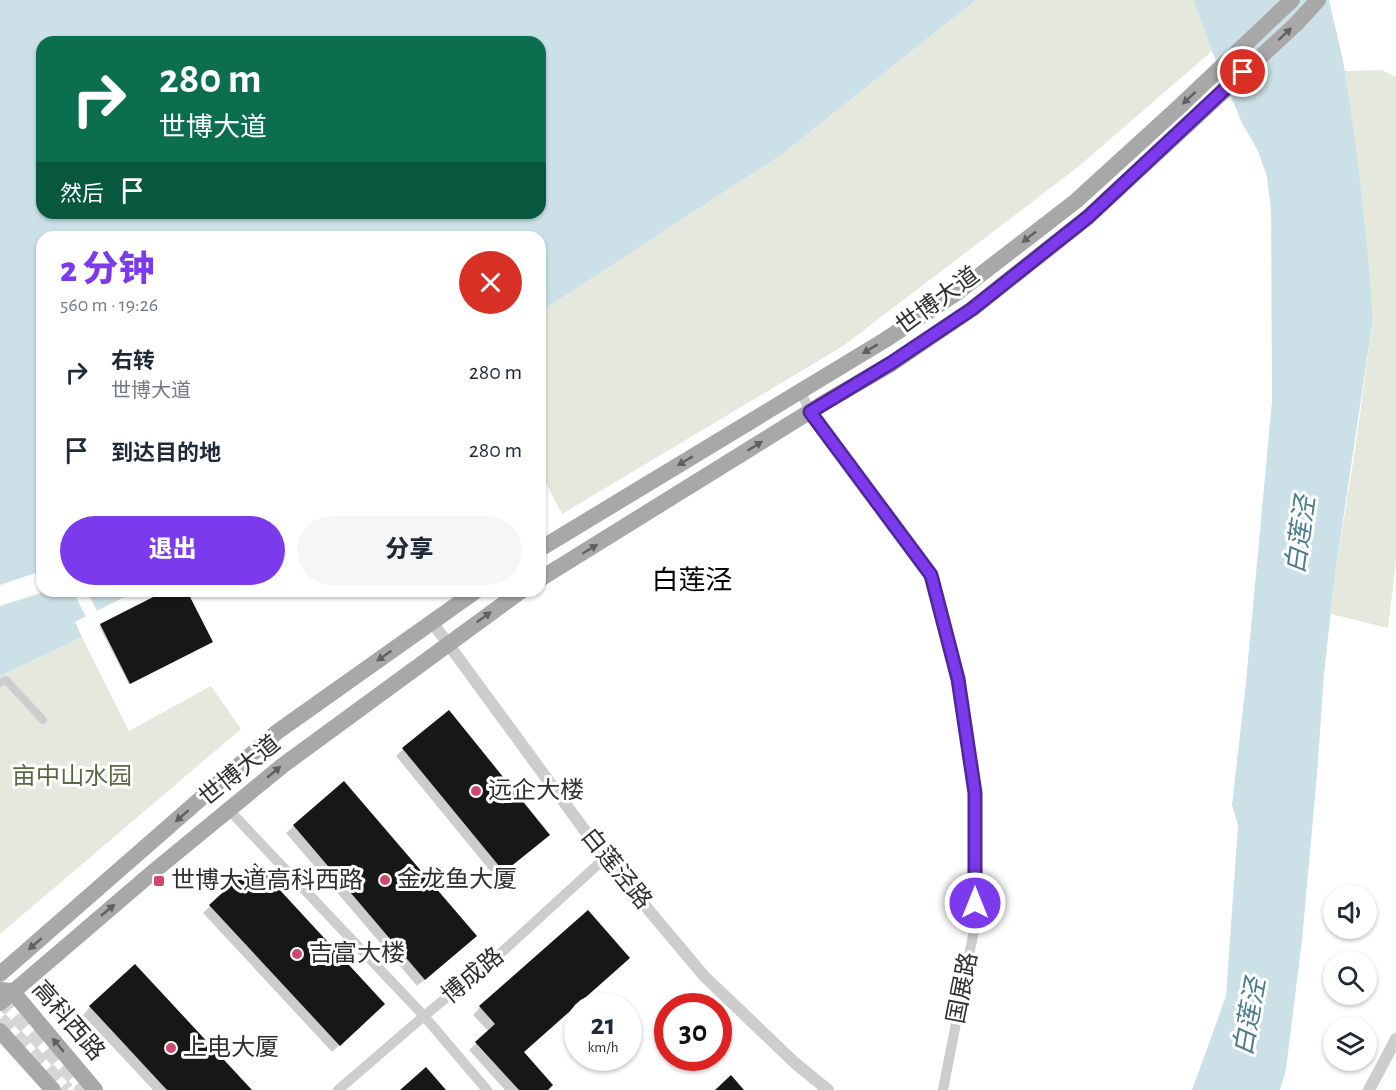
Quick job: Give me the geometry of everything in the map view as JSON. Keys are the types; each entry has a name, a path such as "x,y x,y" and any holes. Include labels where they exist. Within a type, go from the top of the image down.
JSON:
{"main road":[{"name":"世博大道","path":"546,545 801,392 958,292 1076,201 1292,0"},
{"name":"世博大道","path":"546,575 891,363 972,309 1088,217 1296,24 1318,0"},
{"name":"世博大道","path":"0,974 277,732 467,597"},
{"name":"世博大道","path":"4,995 282,766 513,597"},
{"name":"高科西路","path":"4,995 96,1090"},
{"path":"0,1031 53,1090"}],"street":[{"name":"国展路","path":"801,392 810,412 931,575 958,679 975,793 975,925 943,1090"},
{"name":"白莲泾路","path":"432,622 605,858 704,976 795,1063 828,1090"},
{"path":"0,682 6,680 43,720"},
{"path":"229,810 424,1016 487,1090"},
{"name":"博成路","path":"338,1090 503,951 605,858"},
{"path":"1369,1090 1396,1039"}],"green space":[{"path":"976,0 1193,0 1212,51 1078,167 843,346 562,514 546,483 546,308 781,155"},
{"path":"1382,70 1396,77 1396,561 1388,628 1331,614 1373,319 1360,185 1345,71"},
{"name":"亩中山水园","path":"82,637 129,731 211,686 241,729 0,934 0,676"}],"water":[{"path":"0,0 976,0 781,155 546,308 546,231 36,231 36,597 124,597 75,622 82,637 0,676"},
{"path":"1193,0 1329,0 1350,103 1371,288 1373,319 1335,574 1324,674 1302,940 1286,1069 1280,1090 1192,1090 1226,996 1238,825 1232,805 1246,682 1272,401 1271,210 1267,177 1258,151 1242,123"}],"pier":[{"path":"36,573 36,595 0,606 0,585"},
{"path":"76,597 90,597 97,611 86,617"}],"building":[{"path":"153,597 190,597 213,642 130,684 100,624"},
{"name":"远企大楼","path":"449,710 550,835 504,872 402,748"},
{"name":"金龙鱼大厦","path":"344,781 477,936 425,980 293,825"},
{"name":"吉富大楼","path":"255,863 385,1004 340,1046 209,905"},
{"path":"588,910 630,958 591,993 564,993 564,1017 524,1052 553,1085 548,1090 519,1090 475,1042 495,1024 479,1006"},
{"name":"上电大厦","path":"135,964 252,1090 167,1090 89,1006"},
{"path":"426,1067 446,1090 400,1090"},
{"path":"731,1075 744,1090 715,1090"}],"tunnel":[{"path":"0,999 85,1090"},
{"path":"0,1019 67,1090"}],"place":[{"name":"远企大楼","path":"476,791"},
{"name":"金龙鱼大厦","path":"385,880"},
{"name":"世博大道高科西路","path":"159,881"},
{"name":"吉富大楼","path":"297,954"},
{"name":"上电大厦","path":"171,1048"}],"district":[{"name":"白莲泾","path":"692,580"}],"route":[{"path":"975,903 975,793 958,679 931,575 810,412 891,363 972,309 1088,217 1243,72"}]}
